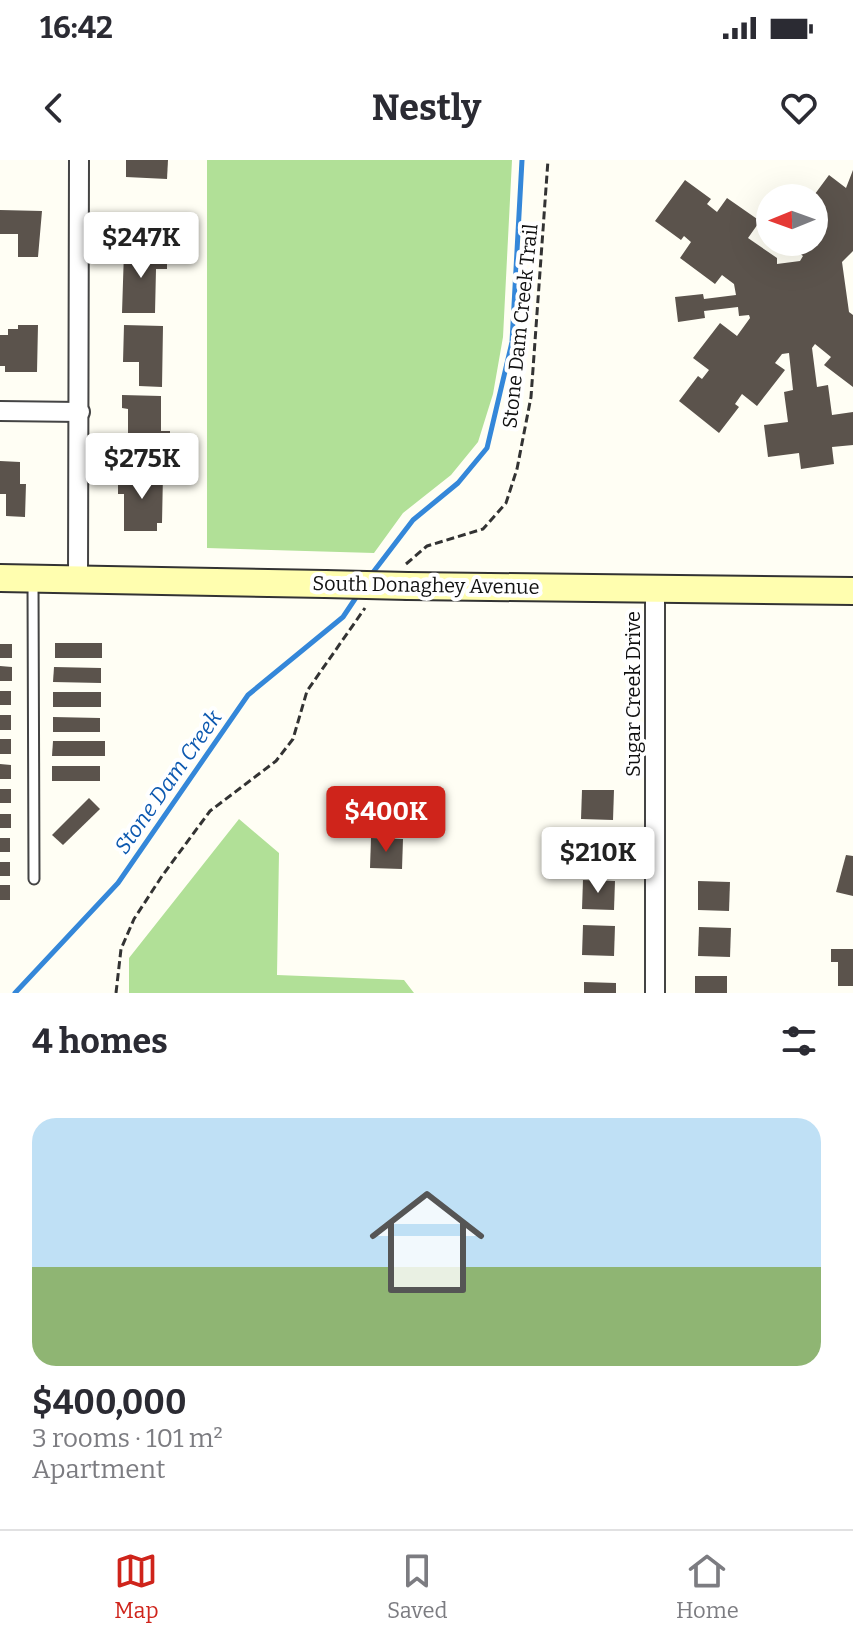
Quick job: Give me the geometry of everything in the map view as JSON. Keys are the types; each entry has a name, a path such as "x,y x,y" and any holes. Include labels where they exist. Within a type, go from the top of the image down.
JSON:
{"street":[{"path":"78,578 79,160"},
{"path":"0,411 80,412"},
{"name":"South Donaghey Avenue","path":"0,578 325,584 402,580 853,591"},
{"name":"Sugar Creek Drive","path":"655,588 655,993"}],"lane":[{"path":"33,578 34,879"}],"path":[{"name":"Stone Dam Creek Trail","path":"402,580 427,546 483,529 506,503 531,397 548,160"},
{"path":"116,993 121,949 155,887 210,811 276,761 293,739 307,691 372,598"}],"green space":[{"path":"207,160 512,160 503,337 493,394 478,442 451,475 403,513 374,553 207,548"},
{"path":"239,819 279,853 277,975 404,980 414,993 129,993 129,958"}],"building":[{"path":"126,160 168,160 167,179 126,177"},
{"path":"853,170 853,251 842,262 849,312 853,315 853,387 824,365 831,357 815,344 812,348 817,387 828,385 832,415 853,412 853,445 832,447 834,464 801,469 799,453 768,457 764,425 788,422 784,392 793,390 789,353 782,354 775,363 785,370 757,406 742,394 735,404 739,407 719,433 679,401 698,376 702,379 709,370 693,358 720,323 737,336 750,318 749,315 739,316 738,307 704,311 705,318 678,322 675,297 703,294 704,299 736,295 734,284 722,275 715,284 680,258 691,242 684,236 681,240 655,221 685,180 711,199 707,204 717,212 727,198 756,218 756,227 748,238 756,244 756,256 774,256 777,264 800,261 803,256 828,256 828,184 822,184 829,175 846,188"},
{"path":"0,210 42,211 38,257 18,257 18,234 0,234"},
{"path":"124,251 167,252 167,269 156,269 155,313 122,313"},
{"path":"18,325 38,325 37,372 5,372 5,366 0,366 0,335 8,335 8,329 18,329"},
{"path":"124,325 163,326 162,387 139,386 139,362 123,362"},
{"path":"122,395 161,396 161,431 170,431 170,454 128,453 128,409 122,408"},
{"path":"0,461 20,462 20,484 26,484 25,517 6,516 6,494 0,494"},
{"path":"118,474 163,474 162,523 157,523 157,531 124,531 124,494 118,494"},
{"path":"55,643 102,643 102,658 55,658"},
{"path":"0,644 12,644 12,658 0,658"},
{"path":"0,666 12,667 12,681 0,681"},
{"path":"54,667 101,668 101,683 53,682"},
{"path":"0,691 11,691 11,705 0,705"},
{"path":"53,692 101,692 101,707 53,707"},
{"path":"0,715 11,715 11,730 0,730"},
{"path":"53,717 100,718 100,732 53,732"},
{"path":"0,739 11,739 11,754 0,754"},
{"path":"53,741 105,741 105,756 52,756"},
{"path":"0,764 11,765 11,779 0,779"},
{"path":"52,766 100,766 100,781 52,781"},
{"path":"0,789 11,789 11,803 0,803"},
{"path":"582,790 614,790 613,820 581,819"},
{"path":"89,798 100,809 63,845 52,835"},
{"path":"0,814 11,814 11,828 0,828"},
{"path":"581,833 613,834 612,863 580,862"},
{"path":"0,838 10,838 10,852 0,852"},
{"path":"371,838 403,839 402,869 370,868"},
{"path":"846,855 853,856 853,896 836,892"},
{"path":"0,862 10,862 10,876 0,876"},
{"path":"583,880 615,881 614,910 582,909"},
{"path":"698,881 730,882 729,911 698,910"},
{"path":"0,885 10,885 10,900 0,900"},
{"path":"583,925 615,926 614,956 582,955"},
{"path":"699,927 731,928 730,957 698,956"},
{"path":"831,949 853,949 853,986 838,986 838,962 831,962"},
{"path":"695,976 727,976 727,993 695,993"},
{"path":"584,982 616,983 616,993 584,993"}],"waterway":[{"name":"Stone Dam Creek","path":"371,575 413,520 458,483 487,448 512,342 522,160"},
{"name":"Stone Dam Creek","path":"15,993 118,883 248,695 343,617 359,593"}]}
